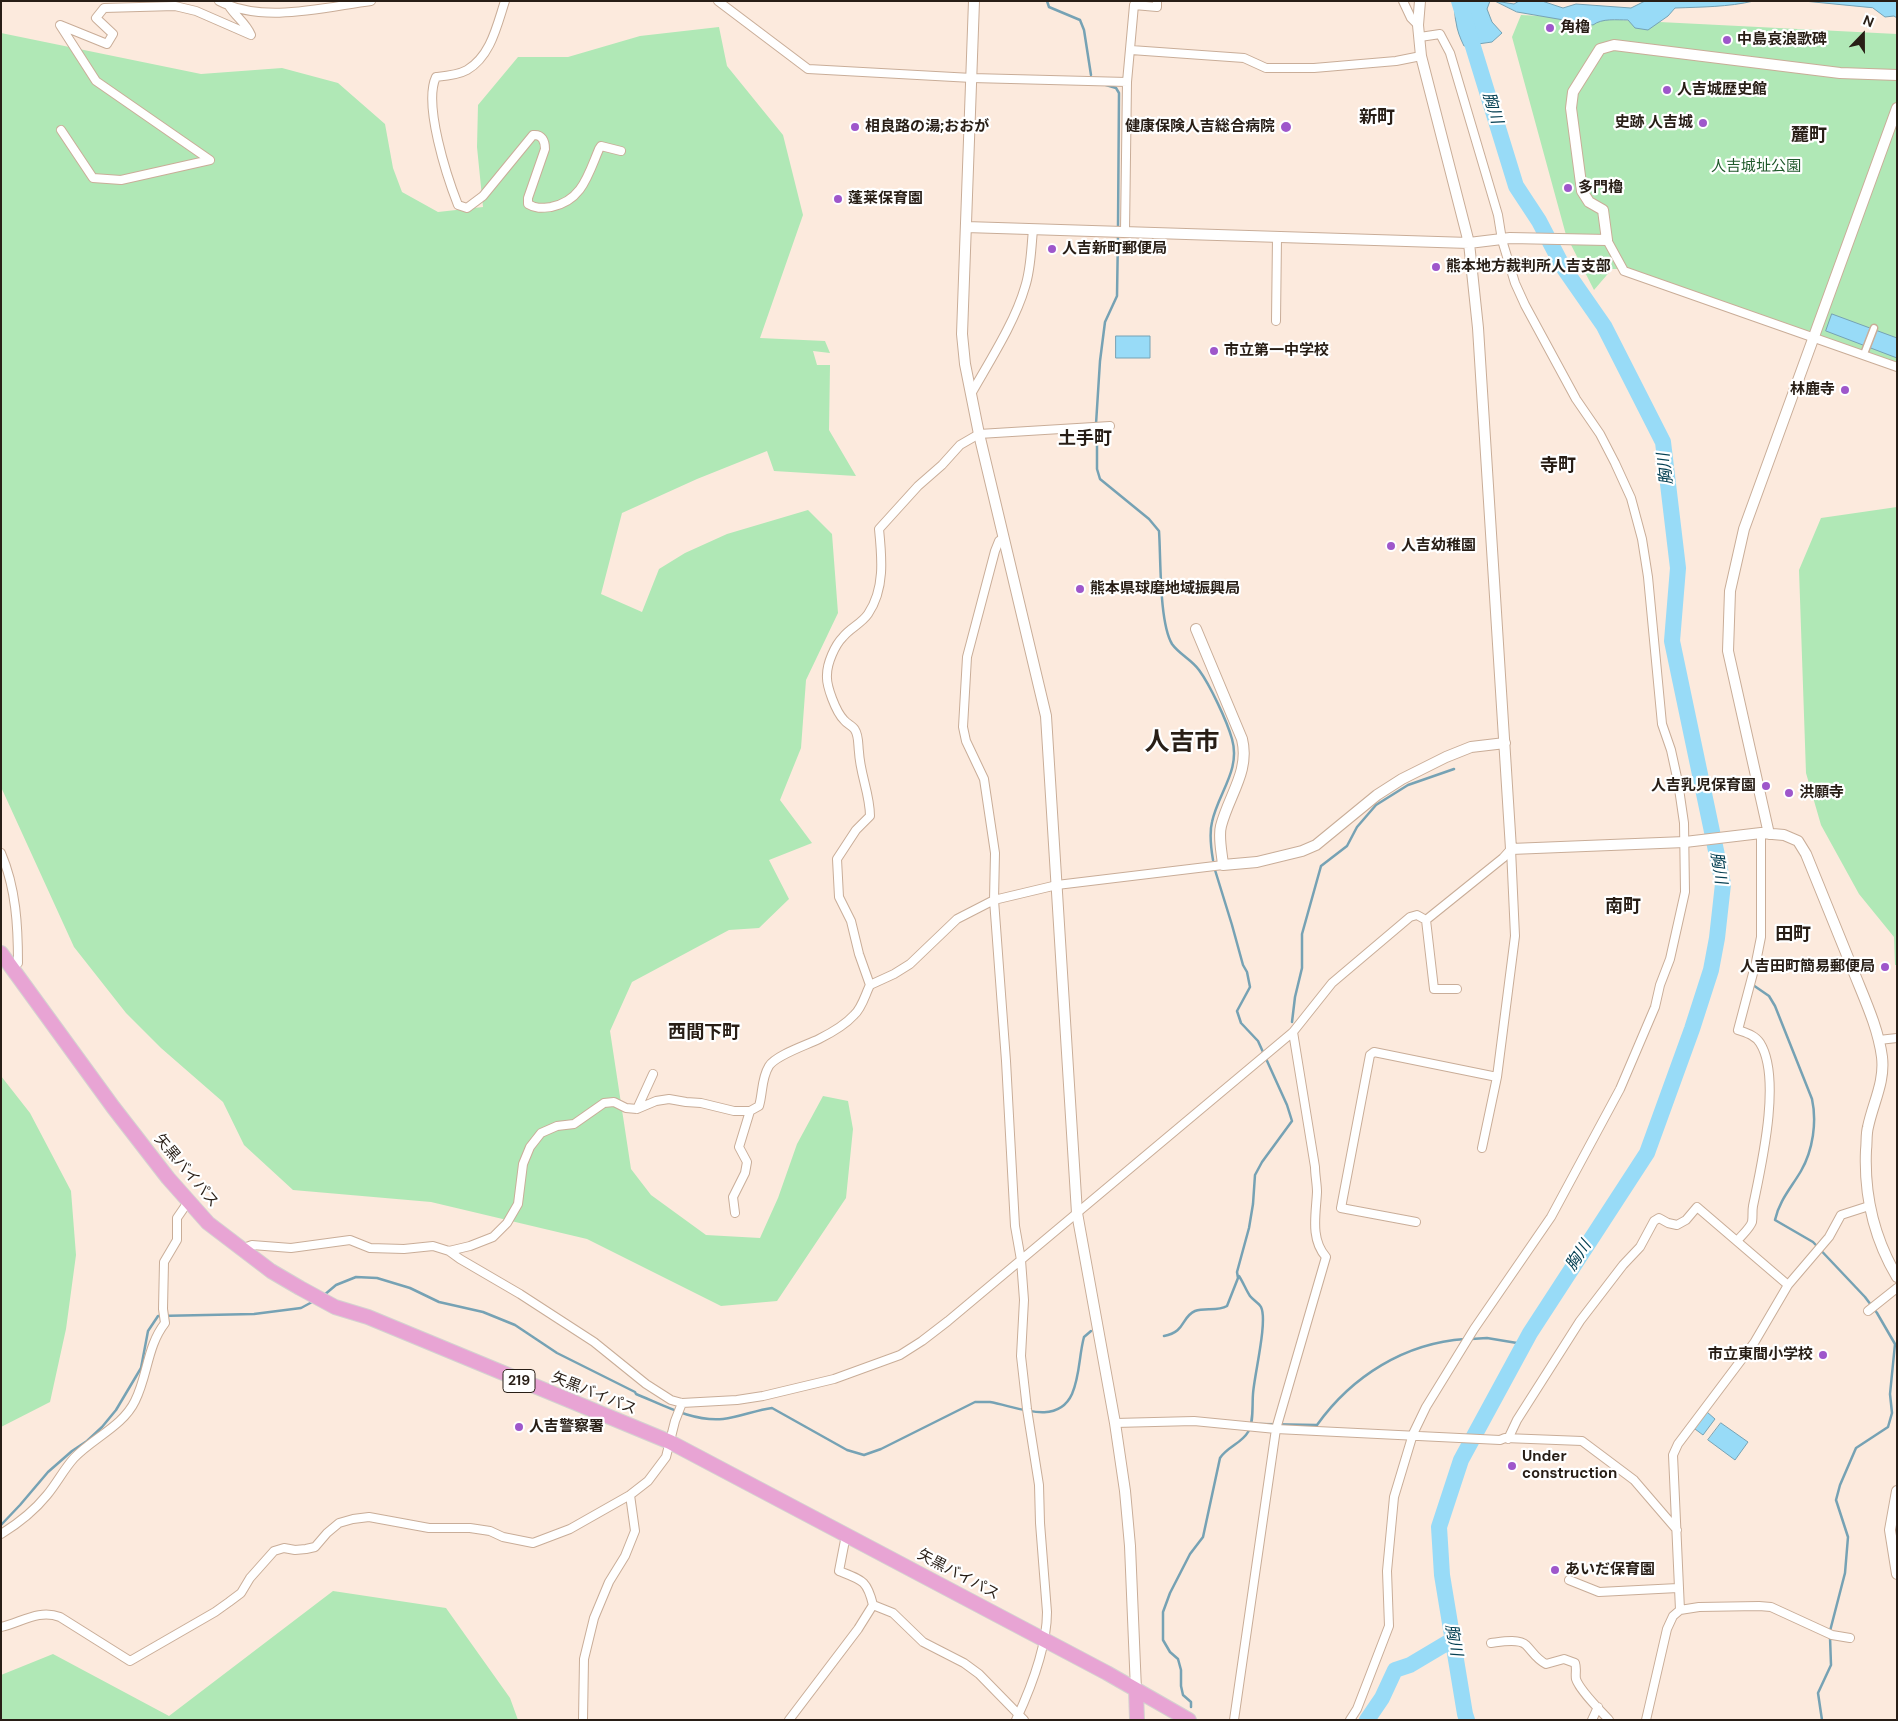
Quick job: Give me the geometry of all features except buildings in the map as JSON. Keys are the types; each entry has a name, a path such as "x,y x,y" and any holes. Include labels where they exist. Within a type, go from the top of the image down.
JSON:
{"highway":[{"name":"矢黒バイパス","path":"1,953 113,1107 188,1202 208,1223 241,1249 286,1280 334,1307 368,1317 670,1442 1107,1672 1136,1690"},
{"path":"1136,1690 1137,1720"},
{"name":"219","path":"1136,1690 1189,1720"}],"street":[{"path":"219,1 229,6 270,14 371,1"},
{"path":"505,1 490,45 480,60 467,70 454,75 436,77 432,85 432,101 439,140 448,179 458,205 467,208 483,196 533,135 536,134 545,142 545,149 528,198 528,204 534,208 569,202 577,195 589,174 598,149 601,146 620,151"},
{"path":"718,1 808,70 972,78 1127,82"},
{"path":"974,1 962,334 979,434 1046,716 1077,1213 1115,1423 1130,1546 1136,1690"},
{"path":"1125,231 1127,82 1134,5 1157,7 1157,1"},
{"path":"1403,1 1411,18 1418,26"},
{"path":"1420,5 1418,26 1421,56 1469,243 1478,328 1511,849 1515,936 1497,1077 1482,1148"},
{"path":"61,130 93,178 121,180 210,160 96,81 60,25 107,44 113,34 96,18 104,8 175,6 196,11 251,34 246,25 234,14 229,6"},
{"path":"1350,1720 1357,1709 1389,1626 1387,1571 1394,1497 1426,1407 1474,1329 1551,1216 1588,1150 1632,1064 1655,1007 1660,985 1670,959 1680,918 1689,841 1671,750 1662,724 1648,577 1642,539 1631,498 1604,442 1576,399 1515,283 1506,239 1450,53 1440,34 1420,37"},
{"path":"1897,75 1840,74 1614,45 1600,48 1573,92 1572,108 1582,191 1589,202 1603,210 1607,240 1624,271 1813,338 1866,351 1897,367"},
{"path":"1130,50 1244,58 1266,68 1314,68 1396,61 1421,56"},
{"path":"1738,1240 1752,1223 1752,1209 1762,1170 1769,1108 1769,1079 1767,1063 1761,1044 1755,1037 1738,1030 1756,962 1760,937 1765,834 1728,652 1730,591 1744,529 1897,108"},
{"path":"966,227 1469,243 1506,239 1607,240"},
{"path":"971,394 1019,307 1030,265 1033,230"},
{"path":"1276,321 1277,237"},
{"path":"1866,351 1874,328"},
{"path":"870,985 859,954 851,921 839,897 837,859 856,830 870,816 870,804 859,759 858,736 855,730 836,710 827,676 829,663 842,637 860,623 869,612 880,586 882,555 879,529 918,486 960,446 979,434 1110,426"},
{"path":"873,1604 893,1613 923,1642 964,1663 979,1674 1019,1718 1044,1640 1047,1612 1039,1485 1027,1413 1021,1356 1024,1300 1021,1260 1015,1226 994,900 996,853 984,779 966,741 963,727 967,657 995,551 999,541 1003,538"},
{"path":"1196,629 1224,694 1244,748 1242,771 1220,827 1223,865"},
{"path":"241,1249 252,1245 290,1248 350,1240 370,1248 404,1249 433,1246 449,1250 470,1246 492,1236 507,1223 518,1204 523,1164 530,1147 541,1133 557,1126 574,1124 604,1103 614,1102 626,1108 637,1109 656,1101 669,1099 701,1103 734,1111 750,1111 759,1106 762,1096 762,1085 770,1065 778,1058 821,1038 845,1023 860,1008 870,985 910,964 957,919 994,900 1057,885 1257,862 1302,851 1316,845 1377,795 1402,779 1471,747 1505,743"},
{"path":"1426,920 1503,858 1511,849 1689,841 1765,834 1784,835 1798,841 1806,854 1869,1010 1879,1040 1883,1071 1867,1129 1866,1172 1869,1206 1882,1248 1897,1277"},
{"path":"1,853 16,908 18,963"},
{"path":"449,1250 460,1259 520,1294 594,1342 646,1384 671,1400 682,1403 728,1401 763,1396 834,1379 900,1355 922,1341 1293,1032 1332,983 1410,917 1417,915 1426,920"},
{"path":"1426,920 1434,989 1457,989"},
{"path":"1234,1720 1276,1429 1326,1257 1319,1249 1317,1239 1314,1216 1317,1190 1293,1032"},
{"path":"1879,1040 1897,1038"},
{"path":"1416,1222 1341,1208 1370,1055 1374,1052 1497,1077"},
{"path":"637,1109 653,1074"},
{"path":"735,1213 733,1197 745,1173 747,1162 738,1147 750,1111"},
{"path":"1,1534 24,1519 48,1493 60,1474 76,1456 114,1426 135,1401 156,1334 165,1323 163,1309 164,1262 178,1240 177,1218 188,1202"},
{"path":"1680,1610 1673,1467 1673,1455 1678,1444 1754,1343 1788,1284 1829,1237 1841,1215 1869,1206"},
{"path":"1504,1439 1580,1321 1622,1265 1640,1247 1654,1221 1659,1218 1677,1225 1686,1220 1697,1207 1788,1284"},
{"path":"1868,1311 1897,1288"},
{"path":"1,1628 40,1614 52,1614 60,1617 130,1661 215,1612 241,1593 250,1578 274,1551 284,1548 295,1550 316,1547 327,1532 338,1523 353,1518 370,1517 429,1528 470,1528 490,1531 503,1537 532,1543 570,1530 630,1495 648,1481 666,1457 675,1421 682,1403"},
{"path":"1115,1423 1194,1421 1276,1429 1582,1441 1634,1480 1677,1530"},
{"path":"1897,1491 1890,1530 1897,1574"},
{"path":"583,1720 584,1659 592,1625 609,1582 625,1556 635,1531 630,1495"},
{"path":"789,1720 853,1636 873,1604 869,1588 860,1579 839,1571 846,1536"},
{"path":"1569,1580 1599,1592 1678,1588"},
{"path":"1646,1720 1666,1629 1673,1616 1680,1610 1699,1607 1744,1605 1771,1607 1832,1635 1850,1638"},
{"path":"1491,1643 1520,1641 1526,1644 1537,1659 1546,1664 1564,1659 1575,1663 1577,1668 1576,1679 1584,1692 1609,1720"},
{"path":"1592,1720 1598,1708"}],"green space":[{"name":"人吉城址公園","path":"1521,15 1897,34 1897,366 1626,269 1612,269 1594,290 1566,235 1512,37"},
{"path":"719,27 727,66 783,135 803,215 760,338 825,341 830,353 813,351 817,365 830,365 829,430 856,476 774,471 767,451 697,479 622,513 601,594 642,612 659,569 685,553 727,534 808,510 832,534 838,613 806,680 801,748 780,800 812,843 769,860 789,899 759,928 729,930 632,982 610,1031 631,1169 651,1195 706,1235 760,1238 778,1198 797,1144 823,1096 848,1101 853,1129 846,1198 777,1301 721,1306 587,1239 431,1202 293,1190 244,1145 223,1102 161,1048 126,1013 74,947 1,787 1,33 201,74 282,68 338,83 385,124 393,168 402,192 438,212 483,207 477,147 478,105 518,57 568,57 640,36"},
{"path":"1897,507 1897,965 1895,965 1894,937 1859,894 1821,825 1806,773 1799,570 1821,518"},
{"path":"1,1076 30,1113 71,1191 76,1255 66,1329 50,1402 1,1427"},
{"path":"333,1591 446,1608 510,1698 518,1720 1,1720 1,1675 53,1654 169,1716"}],"water":[{"path":"1452,1 1490,1 1487,9 1492,22 1502,33 1492,42 1464,46 1457,28"},
{"path":"1495,1 1514,4 1519,1 1542,1 1563,8 1576,4 1631,8 1645,1 1754,1 1725,6 1675,8 1668,16 1648,30 1635,28 1628,20 1605,20 1593,25 1517,12"},
{"path":"1804,1 1897,1 1897,18 1894,16 1885,17 1873,8"},
{"path":"1832,314 1897,338 1897,358 1826,331"},
{"path":"1116,336 1150,336 1150,358 1116,358"},
{"path":"1707,1412 1715,1419 1703,1435 1695,1429"},
{"path":"1721,1423 1748,1442 1735,1460 1708,1440"}],"waterway":[{"path":"1047,1 1049,7 1080,20 1084,30 1091,75"},
{"name":"胸川","path":"1459,1 1516,186 1539,221 1563,267 1604,326 1663,442 1678,568 1672,641 1723,884 1717,938 1711,970 1692,1029 1647,1153 1530,1333 1461,1460 1439,1527 1442,1575 1467,1720"},
{"path":"1106,85 1116,88 1119,93 1118,228"},
{"path":"1096,424 1100,361 1105,322 1117,296 1118,234"},
{"path":"1097,428 1097,469 1100,479 1149,519 1159,531 1161,590 1165,621 1172,644 1196,666 1213,694 1230,731 1234,761 1211,827 1213,860"},
{"path":"1292,1022 1295,997 1302,968 1302,934 1321,866 1347,846 1357,827 1376,805 1408,785 1454,769"},
{"path":"1164,1336 1180,1328 1187,1317 1195,1311 1219,1309 1227,1306 1238,1278 1237,1272 1249,1228 1255,1175 1262,1162 1292,1121 1287,1105 1258,1041 1241,1023 1237,1011 1250,987 1215,870"},
{"path":"1753,985 1769,996 1775,1006 1812,1099 1814,1117 1813,1136 1805,1163 1782,1201 1775,1220 1813,1242 1865,1297 1877,1313 1895,1344 1890,1394 1892,1413 1888,1427 1856,1448 1840,1485 1836,1500 1848,1537 1845,1573 1830,1631"},
{"path":"1191,1707 1191,1702 1183,1695 1178,1659 1170,1652 1163,1640 1163,1612 1170,1593 1190,1554 1203,1537 1220,1458 1245,1436 1251,1424 1263,1314 1261,1307 1250,1296 1239,1276"},
{"path":"323,1296 336,1285 356,1277 377,1278 410,1288 439,1302 483,1312 515,1325 557,1353 636,1394 678,1412 701,1418 723,1419 772,1408 847,1450 864,1455 881,1449 975,1402 990,1402 1035,1412 1056,1410 1065,1404 1072,1394 1077,1380 1084,1337 1091,1331"},
{"path":"1,1525 48,1472 72,1451 87,1441 116,1410 141,1368 148,1331 158,1316 254,1314 301,1308 314,1301"},
{"path":"1471,1339 1487,1338 1523,1344"},
{"path":"1260,1424 1317,1425 1346,1391 1382,1365 1421,1347 1465,1339"},
{"path":"1822,1720 1818,1693 1831,1665 1830,1637"},
{"path":"1367,1720 1382,1698 1395,1670 1410,1665 1452,1640"}],"place":[{"name":"角櫓","path":"1550,28"},
{"name":"中島哀浪歌碑","path":"1727,40"},
{"name":"人吉城歴史館","path":"1667,90"},
{"name":"史跡 人吉城","path":"1703,123"},
{"name":"相良路の湯;おおが","path":"855,127"},
{"name":"健康保険人吉総合病院","path":"1286,127"},
{"name":"多門櫓","path":"1568,188"},
{"name":"蓬莱保育園","path":"838,199"},
{"name":"人吉新町郵便局","path":"1052,249"},
{"name":"熊本地方裁判所人吉支部","path":"1436,267"},
{"name":"市立第一中学校","path":"1214,351"},
{"name":"林鹿寺","path":"1845,390"},
{"name":"人吉幼稚園","path":"1391,546"},
{"name":"熊本県球磨地域振興局","path":"1080,589"},
{"name":"人吉乳児保育園","path":"1766,786"},
{"name":"洪願寺","path":"1789,793"},
{"name":"人吉田町簡易郵便局","path":"1885,967"},
{"name":"市立東間小学校","path":"1823,1355"},
{"name":"人吉警察署","path":"519,1427"},
{"name":"Under construction","path":"1512,1466"},
{"name":"あいだ保育園","path":"1555,1570"}],"district":[{"name":"新町","path":"1377,118"},
{"name":"麓町","path":"1809,136"},
{"name":"土手町","path":"1085,439"},
{"name":"寺町","path":"1558,466"},
{"name":"人吉市","path":"1182,743"},
{"name":"南町","path":"1623,907"},
{"name":"田町","path":"1793,935"},
{"name":"西間下町","path":"704,1033"}]}
